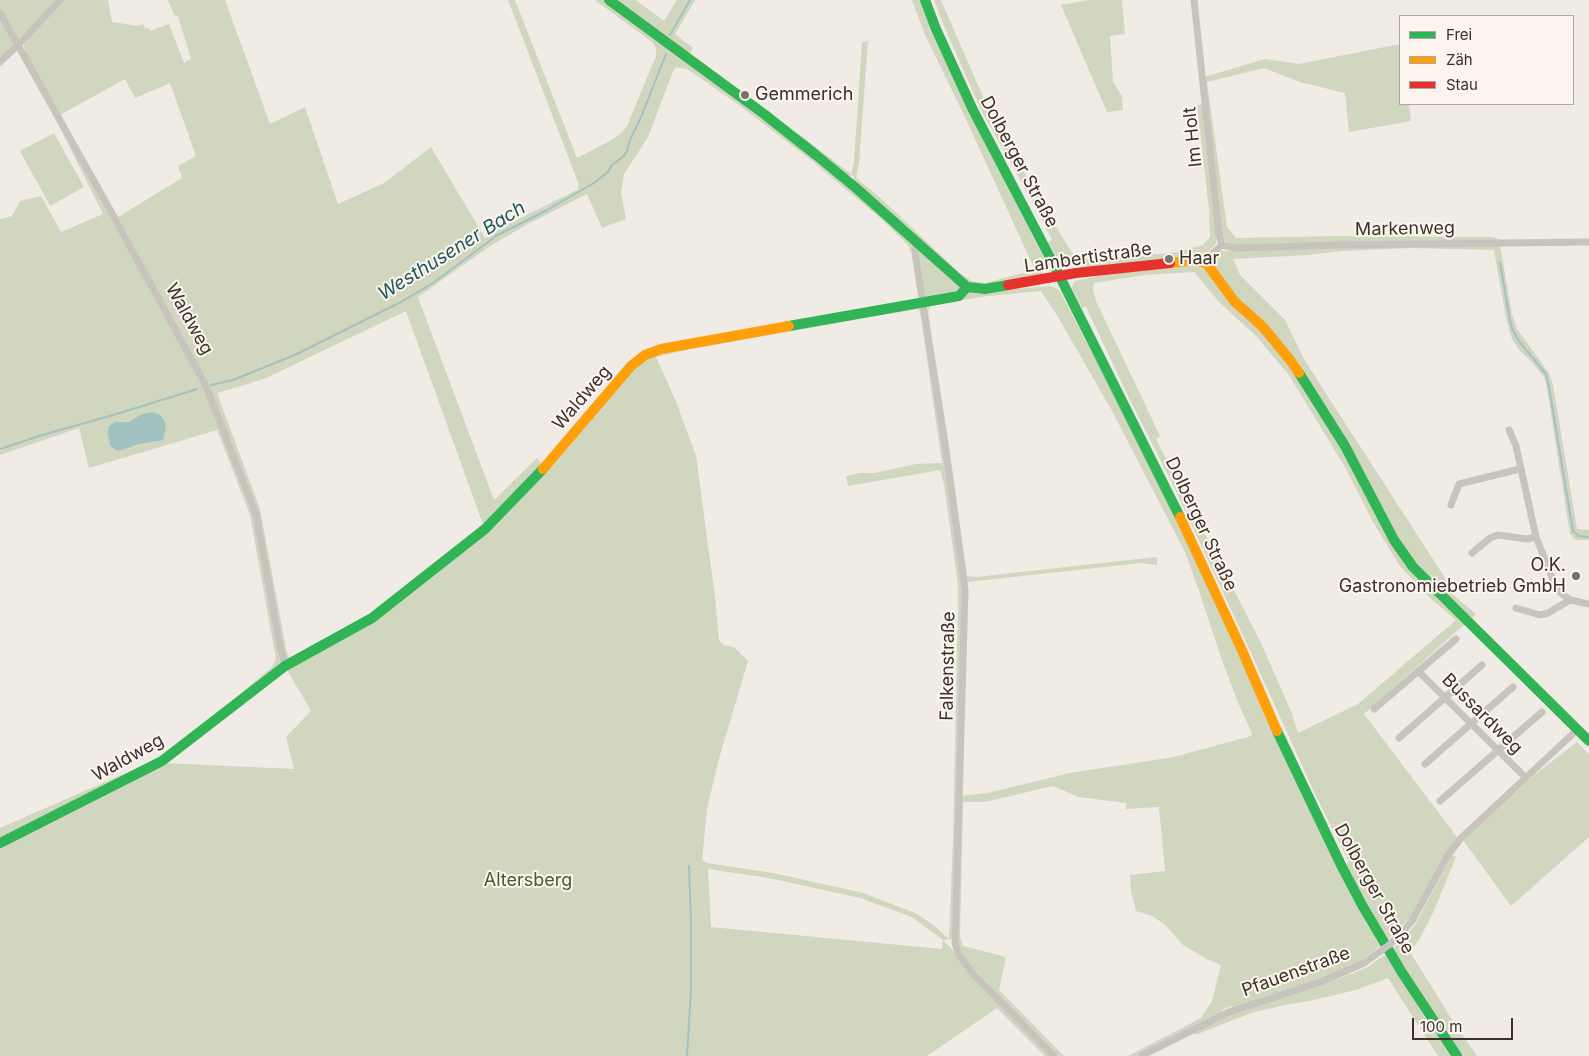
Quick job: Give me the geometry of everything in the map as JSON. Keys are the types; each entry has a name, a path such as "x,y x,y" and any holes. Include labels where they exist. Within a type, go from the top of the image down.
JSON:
{"street":[{"path":"0,62 60,0"},
{"path":"609,0 764,114 816,155 967,287"},
{"name":"Dolberger Straße","path":"925,0 936,29 973,110 1060,276 1184,524 1284,746 1342,868 1401,971 1457,1056"},
{"name":"Im Holt","path":"1194,0 1219,234 1222,245"},
{"name":"Waldweg","path":"0,13 206,384 256,514 285,666"},
{"name":"Falkenstraße","path":"917,242 915,253 946,451 965,590 955,943 959,955 973,974 1054,1056"},
{"name":"Markenweg","path":"1222,245 1235,248 1589,242"},
{"path":"1222,245 1204,262 1209,266 1234,301 1263,328 1290,360 1345,446 1394,540 1413,567 1589,741"},
{"name":"Lambertistraße","path":"967,287 985,290 1060,276 1195,260 1204,262"},
{"name":"Waldweg","path":"0,843 162,761 285,666 372,618 485,529 544,468 632,366 644,355 661,348 959,296 967,287"},
{"path":"1509,430 1516,446 1536,537 1557,590 1570,600 1589,604"},
{"path":"1451,505 1459,484 1520,469"},
{"path":"1472,553 1490,538 1498,535 1527,539 1536,537"},
{"path":"1516,608 1540,615 1548,614 1570,600"},
{"path":"1374,710 1456,639"},
{"path":"1399,738 1482,664"},
{"name":"Bussardweg","path":"1418,671 1525,777"},
{"path":"1425,764 1513,687"},
{"path":"1440,801 1542,712"},
{"name":"Pfauenstraße","path":"1141,1056 1229,1012 1321,982 1364,963 1389,944 1412,921 1457,842 1577,730"}],"green space":[{"path":"0,0 56,0 18,39 15,37 0,9"},
{"name":"Altersberg","path":"63,0 108,0 112,22 138,26 143,24 145,29 149,28 150,31 169,24 184,63 191,59 178,16 174,15 168,0 225,0 270,124 305,107 338,204 384,183 431,147 485,238 506,225 577,190 579,185 508,0 515,0 577,158 608,142 627,126 656,56 656,48 652,42 595,0 603,0 802,148 855,191 913,245 912,255 908,245 879,217 812,161 739,105 689,70 677,67 674,69 648,137 624,174 621,193 626,219 602,228 587,194 490,246 418,297 494,500 537,458 543,466 633,367 663,350 919,307 922,310 944,451 962,592 952,938 951,939 943,940 1052,1056 1045,1056 997,1008 927,1056 0,1056 0,828 160,758 163,763 294,769 286,737 311,711 286,668 373,619 484,527 406,311 264,379 217,393 260,509 287,654 290,658 298,655 290,660 286,659 257,514 212,394 118,217 182,178 178,166 196,156 170,83 135,98 125,79 60,115 25,52 24,42","holes":["917,309 921,318 942,463 916,464 875,473 860,473 846,476 848,486 940,470 944,484 958,585 949,939 932,924 915,913 863,893 773,873 707,863 702,860 707,809 718,762 748,661 734,647 723,645 719,640 696,456 675,399 656,357","708,869 769,878 860,898 912,917 943,940 942,949 711,927"]},
{"path":"613,0 636,0 664,21 677,0 695,0 675,34 693,48 689,55"},
{"path":"912,0 921,0 969,112 1044,258 1045,269 1042,274 985,286 974,285 964,280 853,180 854,176 851,175 849,177 798,137 799,134 851,174 854,162 862,42 868,41 859,163 856,178 876,194 961,274 972,281 985,283 1035,270 925,35"},
{"path":"934,0 941,0 987,106 1046,211 1076,259 1122,258 1176,252 1203,245 1210,237 1209,209 1197,105 1203,104 1217,235 1216,243 1213,247 1203,256 1090,267 1068,266 1059,261 1048,242 1052,240 1032,201 980,108"},
{"path":"1089,0 1122,0 1125,34 1110,36 1113,82 1122,96 1123,110 1107,112 1061,5"},
{"path":"0,17 14,45 0,59"},
{"path":"1399,44 1399,105 1409,105 1411,121 1349,132 1345,93 1300,82 1264,68 1207,82 1227,227 1236,238 1342,236 1493,237 1502,241 1234,246 1225,241 1222,233 1204,77 1265,59 1299,64"},
{"path":"56,120 203,383 254,514 280,661 278,668 242,697 240,694 272,667 276,659 250,515 217,430 89,468 79,428 0,455 0,219 12,216 20,201 41,196 61,232 103,214"},
{"path":"54,133 84,187 50,206 20,151"},
{"path":"1500,245 1512,314 1517,329 1549,373 1553,385 1577,529 1589,530 1589,540 1576,540 1570,534 1546,383 1544,377 1520,351 1512,339 1506,318 1494,250 1411,248 1233,259 1240,275 1285,320 1305,361 1449,584 1451,593 1476,614 1472,618 1415,565 1397,538 1348,445 1214,266 1213,259 1220,251 1342,246"},
{"path":"919,249 961,288 961,291 925,299"},
{"path":"1196,265 1206,270 1261,330 1287,362 1342,447 1391,541 1466,623 1364,714 1457,837 1445,854 1411,917 1387,940 1345,865 1349,862 1314,792 1174,487 1086,307 1082,308 1072,288 1075,281 1108,274","holes":["1194,272 1220,303 1255,335 1289,375 1345,467 1373,522 1399,565 1431,599 1456,620 1358,704 1298,733 1291,711 1260,641 1156,439 1160,436 1096,301 1093,290 1094,283 1144,275"]},
{"path":"1050,286 1060,291 1165,494 1362,915 1380,946 1362,962 1332,976 1235,1007 1223,1009 1219,1014 1136,1056 1128,1056 1201,1018 1212,1001 1221,965 1183,945 1164,924 1152,916 1136,911 1131,891 1130,875 1165,871 1159,807 1126,809 1126,803 1079,797 1053,786 985,802 963,802 960,937 963,946 1006,957 999,990 1064,1056 1058,1056 975,972 961,953 957,938 961,796 988,793 1070,773 1174,757 1251,736 1252,733 1223,663 1185,552 1111,409 1041,291 988,296 931,305 929,308 928,313 967,576 965,575 927,312 928,307 930,305 966,293"},
{"path":"1157,557 1157,565 1141,563 967,582 966,654 967,576 976,577"},
{"path":"1577,742 1589,754 1589,837 1511,906 1463,840 1528,780"},
{"path":"1452,855 1456,857 1433,913 1419,940 1410,952 1477,1056 1461,1056 1392,949 1415,925"},
{"path":"1386,954 1427,1021 1452,1056 1438,1056 1388,978 1356,990 1254,1012 1198,1034 1189,1033 1232,1014 1322,985 1366,968"}],"water":[{"path":"152,412 160,415 164,420 166,427 163,440 139,444 122,450 116,450 110,446 109,426 115,422 129,422 142,414"}],"waterway":[{"name":"Westhusener Bach","path":"670,35 690,0"},
{"name":"Westhusener Bach","path":"211,385 233,380 297,354 401,302 433,283 496,236 594,183 608,172 612,165 624,156 627,151 666,54"},
{"path":"1500,263 1511,326 1518,340 1546,374 1573,531 1579,536 1589,537"},
{"name":"Westhusener Bach","path":"0,449 197,389"},
{"path":"687,1056 691,991 689,866"}],"traffic: fast":[{"path":"609,0 764,114 816,155 967,287 985,289 1008,285"},
{"path":"925,0 936,29 973,110 1054,265 1180,517"},
{"path":"789,326 959,296 967,287"},
{"path":"1299,373 1345,446 1394,540 1413,567 1589,741"},
{"path":"0,843 162,761 285,666 372,618 485,529 543,469"},
{"path":"1277,731 1362,905 1401,971 1457,1056"}],"traffic: slow":[{"path":"1170,263 1195,260 1207,264 1234,301 1263,327 1299,373"},
{"path":"543,469 631,366 645,355 661,349 789,326"},
{"path":"1180,517 1277,731"}],"traffic: jam":[{"path":"1008,285 1076,273 1170,263"}],"place":[{"name":"Gemmerich","path":"745,95"},
{"name":"Haar","path":"1169,259"},
{"name":"O.K. Gastronomiebetrieb GmbH","path":"1576,576"}]}
